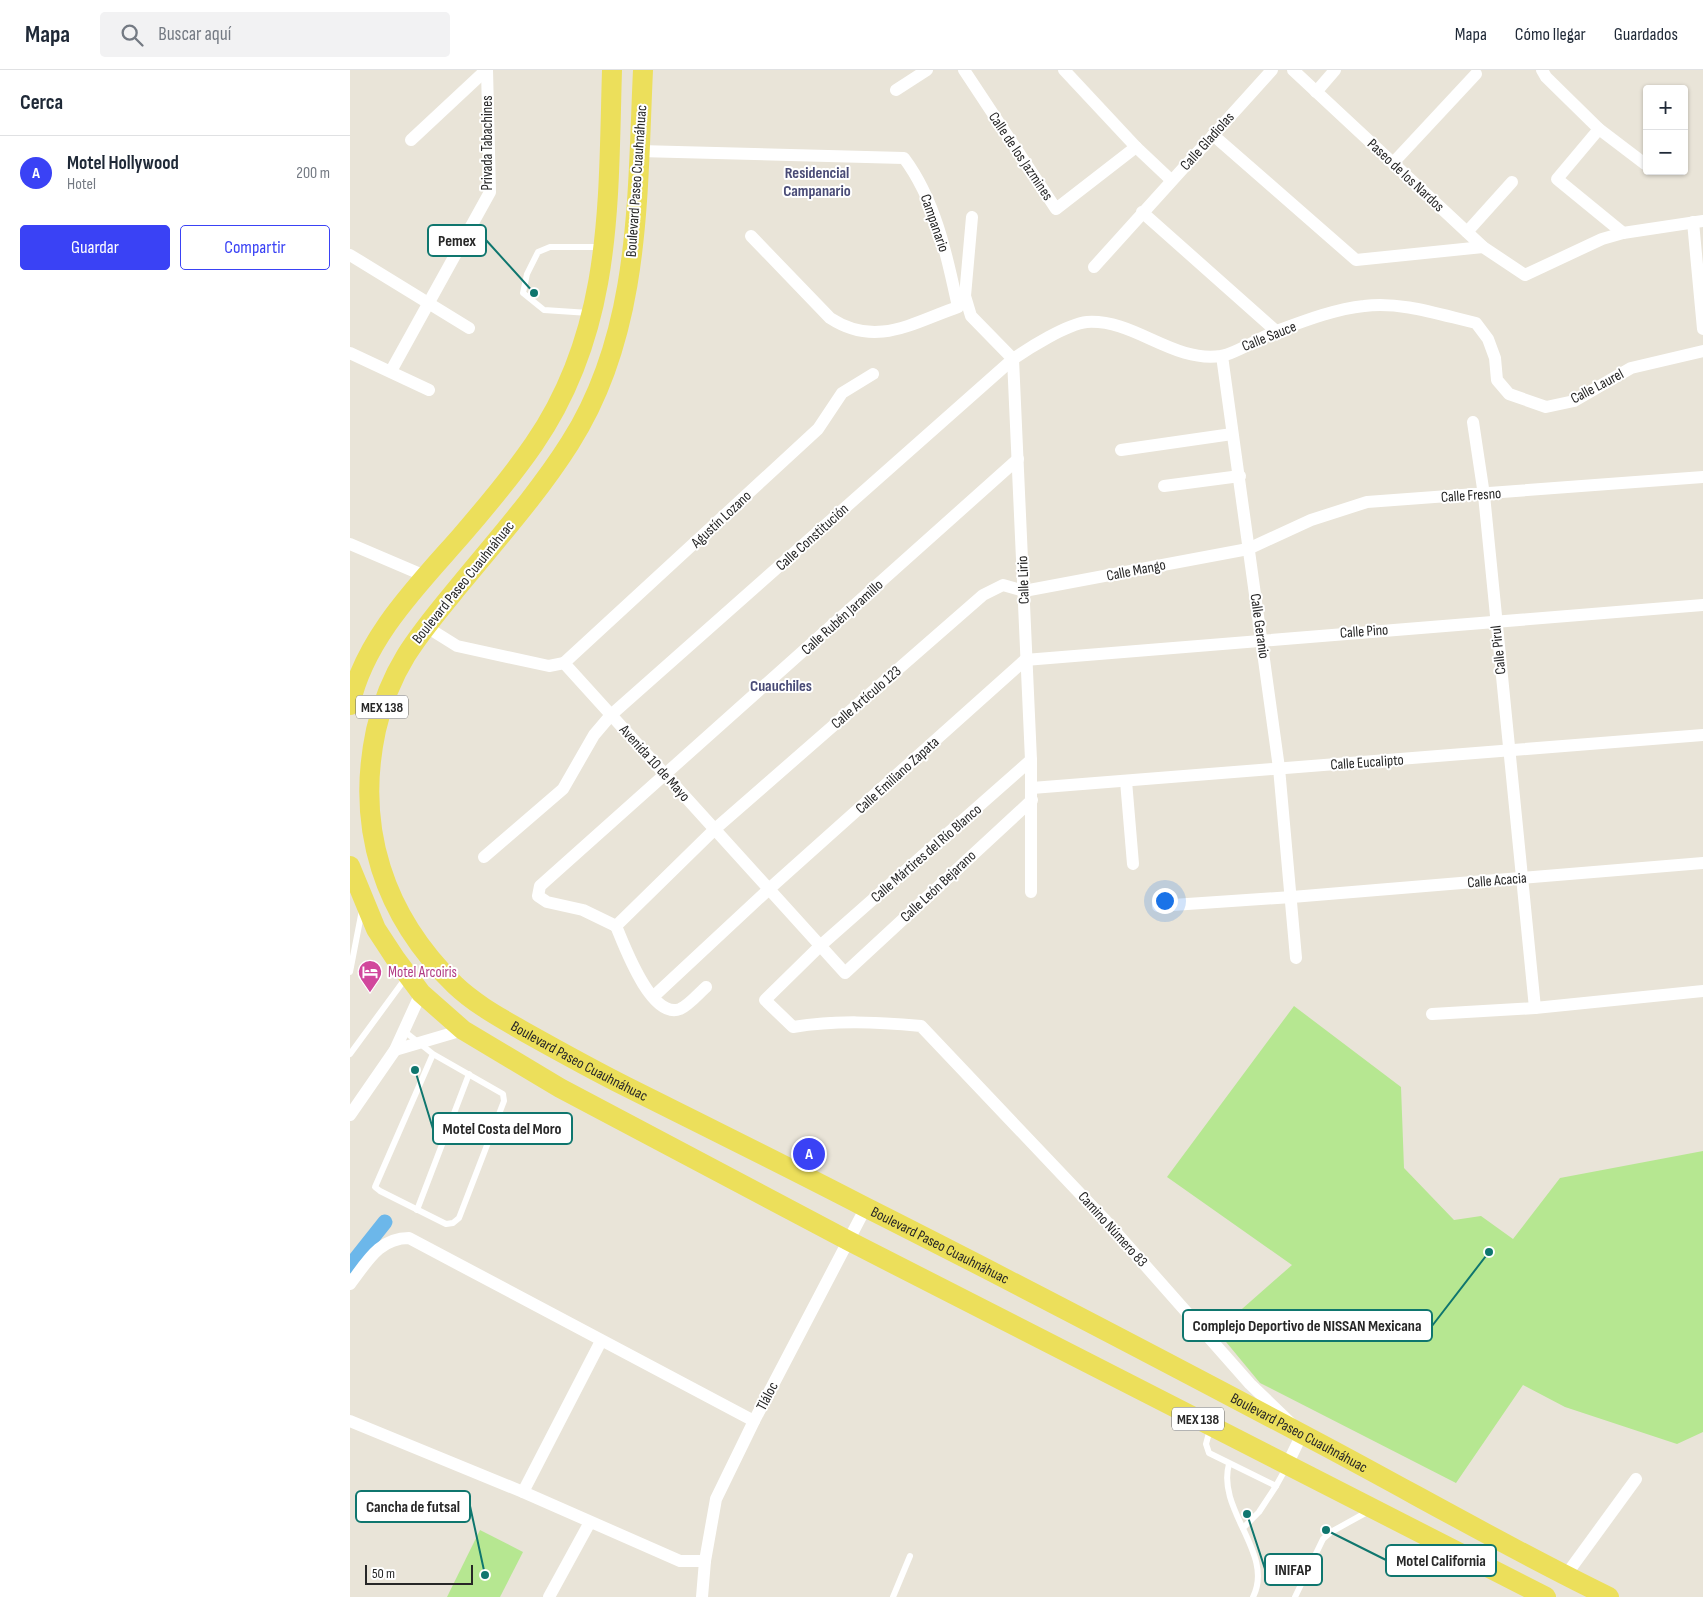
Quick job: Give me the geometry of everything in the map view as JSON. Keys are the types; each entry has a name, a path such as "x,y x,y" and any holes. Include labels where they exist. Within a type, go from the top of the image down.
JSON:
{"main road":[{"name":"Boulevard Paseo Cuauhnáhuac","path":"350,705 354,688 378,639 425,576 504,484 550,420 575,369 593,313 605,246 612,70"},
{"name":"Boulevard Paseo Cuauhnáhuac","path":"643,70 635,240 622,316 604,380 572,440 545,479 425,626 407,652 386,695 375,734 369,805 371,833 379,867 405,923 422,948 459,989 490,1012 572,1060 866,1207 1610,1597"},
{"name":"Boulevard Paseo Cuauhnáhuac","path":"350,866 363,902 376,929 421,993 463,1030 560,1088 849,1241 1546,1597"}],"street":[{"name":"Privada Tabachines","path":"411,140 486,70"},
{"name":"Privada Tabachines","path":"391,371 427,302 490,192 486,70"},
{"path":"896,90 927,70"},
{"name":"Calle de los Jazmines","path":"964,70 1056,209 1136,147"},
{"path":"1064,70 1136,147 1171,180"},
{"name":"Calle Gladiolas","path":"1094,267 1272,70"},
{"name":"Paseo de los Nardos","path":"1293,70 1483,247 1524,275 1602,239 1623,233"},
{"path":"1316,92 1335,70"},
{"path":"1542,70 1546,77 1599,129 1643,162"},
{"path":"1393,163 1476,74"},
{"path":"1599,129 1557,179 1623,233 1698,221 1703,329"},
{"path":"1213,135 1356,260 1483,247"},
{"name":"Campanario","path":"639,151 904,158 919,179 927,198 947,256 958,307 894,332 868,333 842,326 830,318 751,236"},
{"path":"1467,232 1512,182"},
{"path":"1142,212 1276,331"},
{"path":"972,217 965,296 971,316 1012,359"},
{"path":"350,255 469,328"},
{"name":"Calle Sauce","path":"1012,359 1042,340 1086,322 1118,326 1189,355 1222,356 1276,331 1364,306 1393,306 1476,323 1488,339 1495,358 1497,380"},
{"name":"Calle Laurel","path":"1497,380 1509,394 1546,408 1574,401 1631,368 1703,351"},
{"path":"350,353 429,390"},
{"name":"Calle Geranio","path":"1222,356 1232,434 1240,476 1248,549 1263,639 1279,768 1296,958"},
{"name":"Calle Lirio","path":"1012,359 1031,760 1031,892"},
{"name":"Calle Constitución","path":"484,857 563,789 594,735 611,716 1012,359"},
{"name":"Agustín Lozano","path":"564,663 818,429 842,393 873,374"},
{"name":"Calle Pirul","path":"1474,422 1484,495 1495,621 1535,1008"},
{"path":"1121,450 1232,434"},
{"name":"Calle Rubén Jaramillo","path":"616,926 583,910 546,902 538,896 540,886 1018,460"},
{"path":"1164,486 1240,476"},
{"name":"Calle Fresno","path":"1248,549 1311,520 1367,502 1484,495 1703,477"},
{"path":"350,544 425,576"},
{"name":"Calle Mango","path":"1024,591 1248,549"},
{"name":"Calle Artículo 123","path":"616,926 715,829 983,595 1003,585 1024,591"},
{"name":"Calle Pino","path":"1026,660 1263,639 1703,605"},
{"path":"425,626 457,646 549,666 564,663"},
{"name":"Calle Emiliano Zapata","path":"653,997 769,889 1026,660"},
{"name":"Avenida 10 de Mayo","path":"564,663 845,973"},
{"name":"Calle Eucalipto","path":"1032,794 1126,781 1509,752 1703,735"},
{"name":"Calle Mártires del Río Blanco","path":"921,1026 857,1021 827,1021 792,1027 765,1000 820,946 1031,760"},
{"path":"1126,781 1133,864"},
{"name":"Calle León Bejarano","path":"845,973 1032,794"},
{"name":"Calle Acacia","path":"1158,906 1292,897 1703,863"},
{"path":"616,926 634,969 660,1005 673,1010 680,1009 706,987"},
{"path":"1432,1014 1535,1008 1703,991"},
{"path":"350,1115 396,1050 421,993"},
{"name":"Camino Número 83","path":"921,1026 1106,1221 1250,1384 1302,1434"},
{"path":"396,1050 463,1030"},
{"name":"Tláloc","path":"701,1596 716,1499 754,1421 866,1207"},
{"path":"350,1284 382,1244 396,1238 409,1238 754,1421"},
{"path":"523,1492 601,1341"},
{"path":"350,1421 523,1492 680,1561 705,1561"},
{"path":"1288,1465 1302,1434"},
{"path":"1566,1575 1636,1478"},
{"path":"549,1597 590,1522"}],"lane":[{"path":"593,313 544,310 523,293 527,274 538,252 550,247 605,246"},
{"path":"350,972 363,902"},
{"path":"350,1054 408,975"},
{"path":"404,1031 433,1054 503,1094 504,1101 459,1218 454,1223 446,1224 375,1187 433,1054"},
{"path":"418,1210 469,1074"},
{"path":"1211,1426 1206,1444 1208,1453 1276,1486"},
{"path":"1229,1464 1225,1476 1227,1493 1243,1528 1258,1570 1258,1589 1254,1597"},
{"path":"1243,1528 1259,1512 1288,1465"},
{"path":"1294,1597 1323,1539 1331,1532 1373,1509"},
{"path":"893,1597 910,1556"}],"green space":[{"path":"1294,1006 1401,1087 1404,1168 1454,1220 1481,1216 1513,1239 1560,1178 1703,1151 1703,1432 1677,1444 1565,1407 1523,1385 1456,1483 1260,1383 1217,1331 1292,1265 1167,1177"},
{"path":"480,1530 523,1552 500,1597 447,1597"}],"waterway":[{"path":"350,1266 385,1222"}],"place":[{"name":"Pemex","path":"534,293"},
{"name":"Motel Arcoiris","path":"370,993"},
{"name":"Motel Costa del Moro","path":"415,1070"},
{"name":"Motel Hollywood","path":"809,1154"},
{"name":"Complejo Deportivo de NISSAN Mexicana","path":"1489,1252"},
{"name":"INIFAP","path":"1247,1514"},
{"name":"Motel California","path":"1326,1530"},
{"name":"Cancha de futsal","path":"485,1575"}],"district":[{"name":"Residencial Campanario","path":"817,181"},
{"name":"Cuauchiles","path":"781,685"}]}
